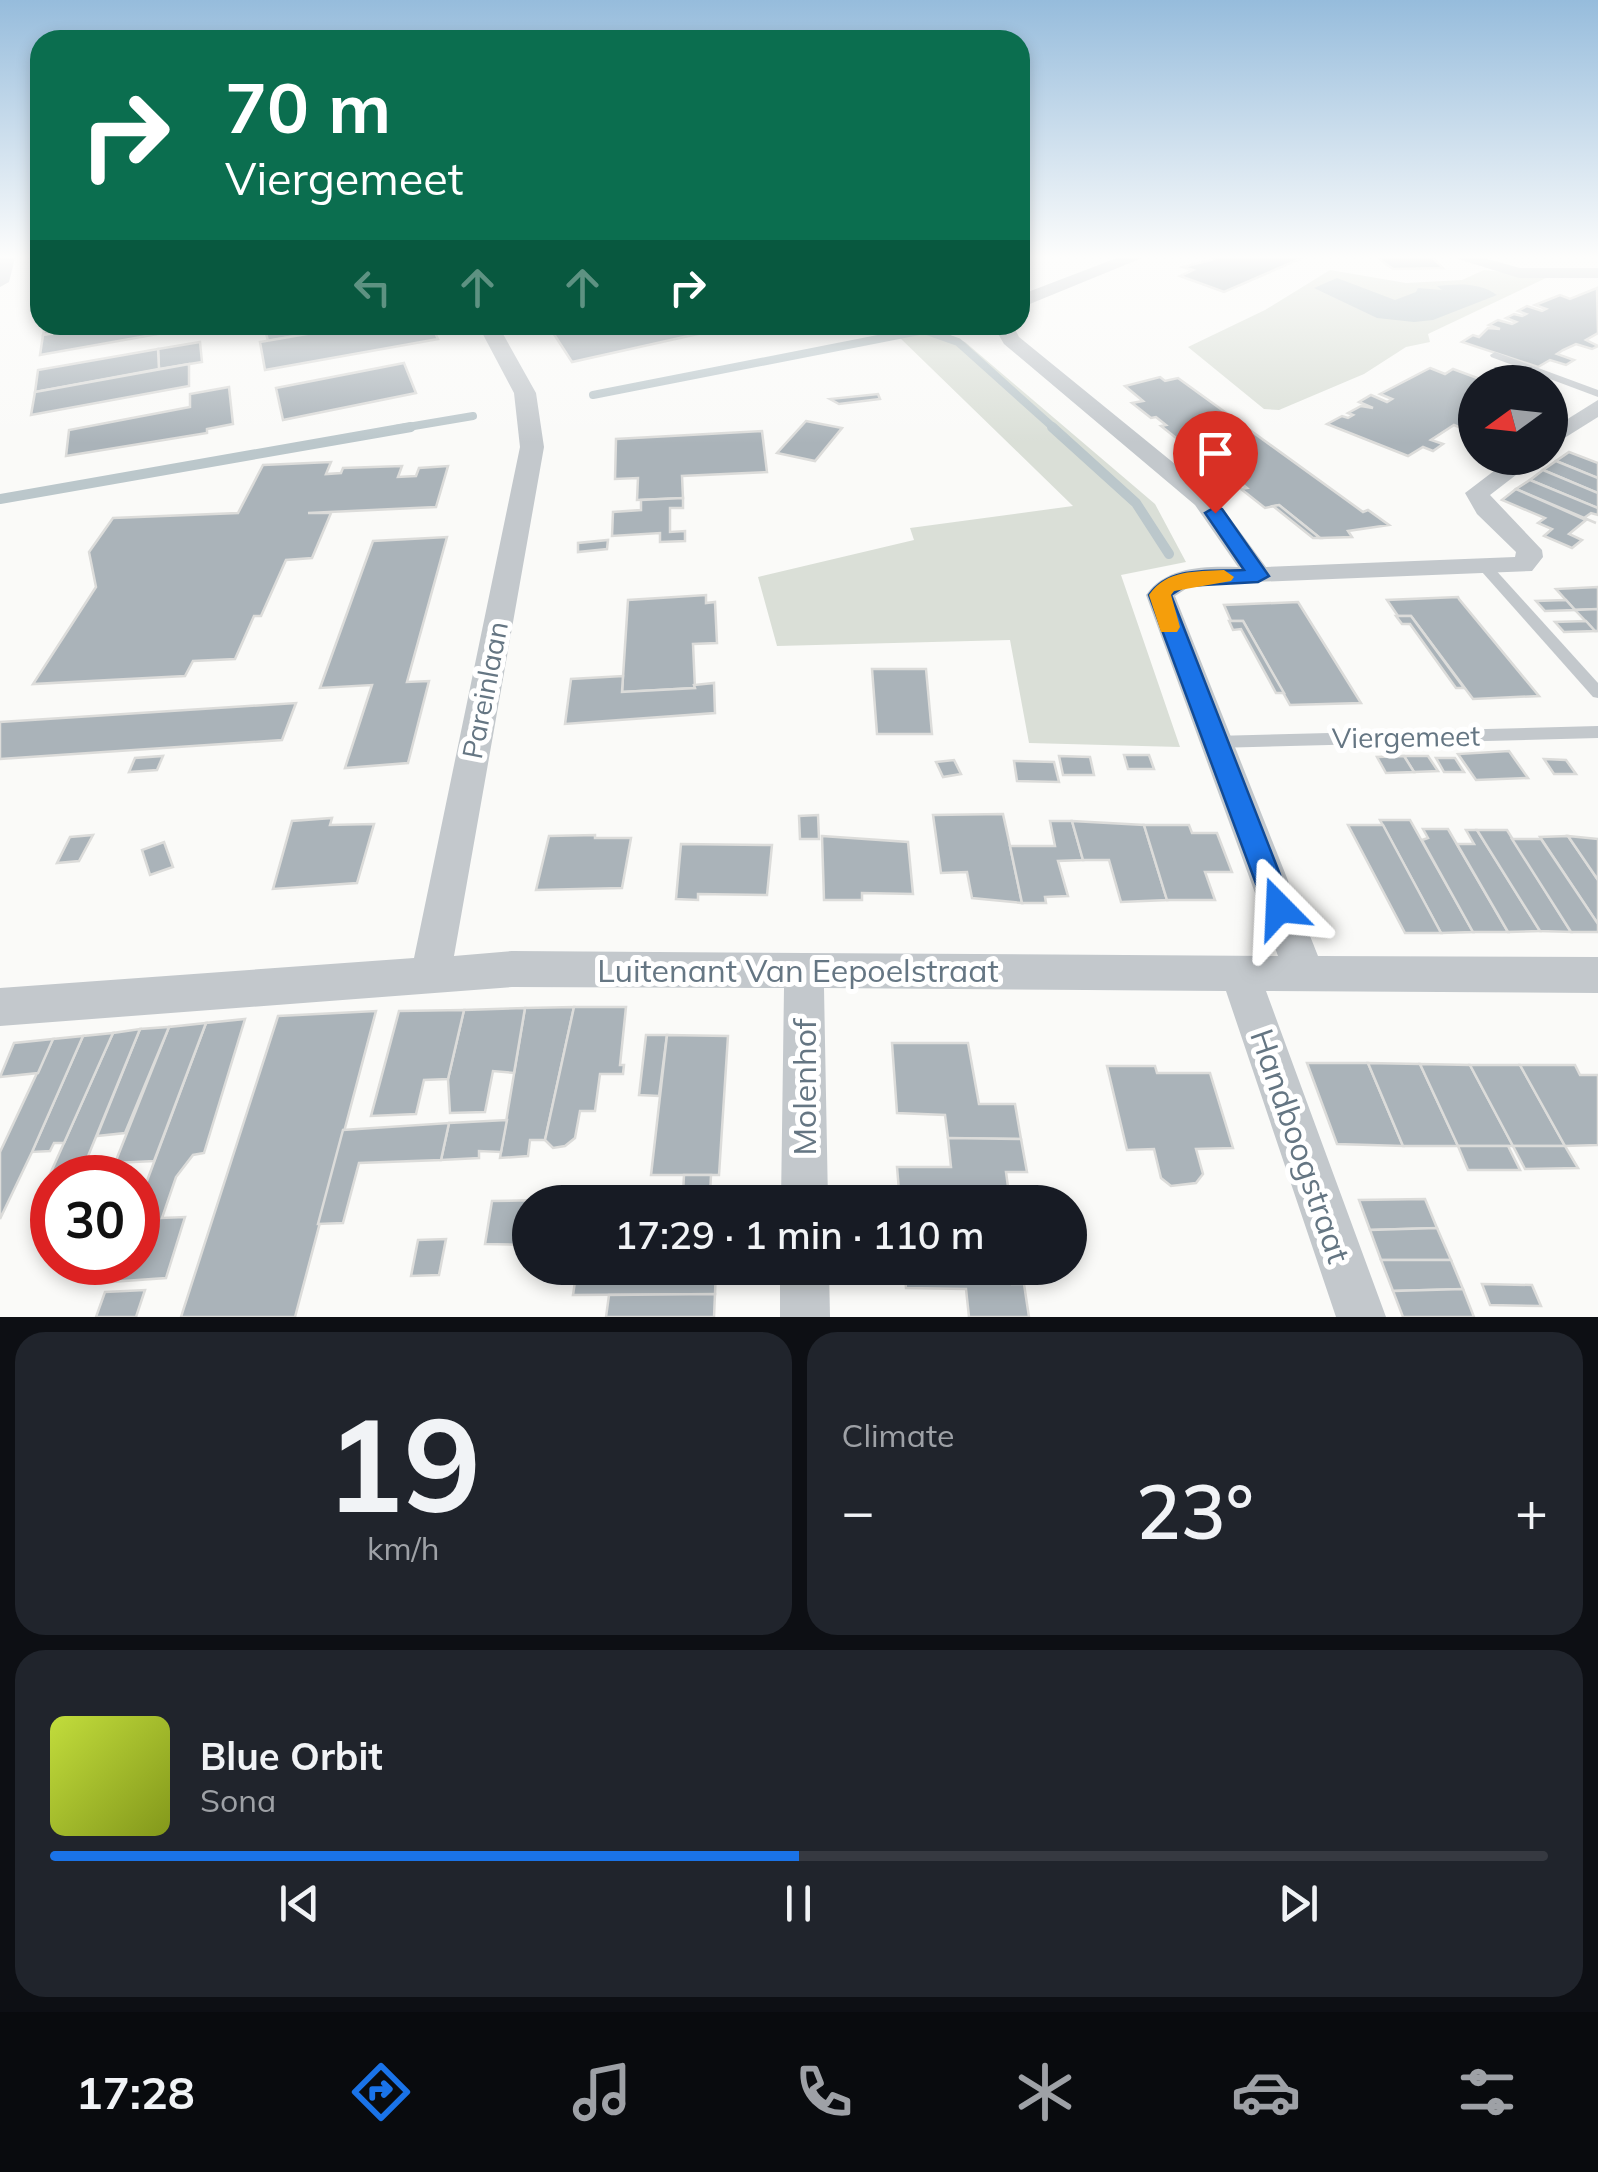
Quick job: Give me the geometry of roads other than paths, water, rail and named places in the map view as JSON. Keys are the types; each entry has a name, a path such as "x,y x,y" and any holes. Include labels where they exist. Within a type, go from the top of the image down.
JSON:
{"street":[{"name":"Pareinlaan","path":"431,973 532,447 526,394 494,335"},
{"path":"1008,335 1204,500 1258,576"},
{"path":"1568,427 1598,406"},
{"path":"1305,974 1160,595 1167,586 1181,580 1522,565 1530,557 1529,550 1486,509 1477,493 1502,475"},
{"name":"Luitenant Van Eepoelstraat","path":"0,1008 512,969 1598,975"},
{"name":"Molenhof","path":"804,971 805,1185"},
{"name":"Handboogstraat","path":"1240,974 1361,1317"},
{"path":"805,1285 805,1317"}],"lane":[{"path":"1495,355 1598,394"},
{"path":"1487,569 1598,692"},
{"name":"Viergemeet","path":"1214,742 1598,732"}],"waterway":[{"path":"593,395 899,335"},
{"path":"938,335 958,342 1055,429"},
{"path":"396,429 473,416"},
{"path":"0,499 411,427"},
{"path":"1052,427 1136,503 1169,554"}]}
